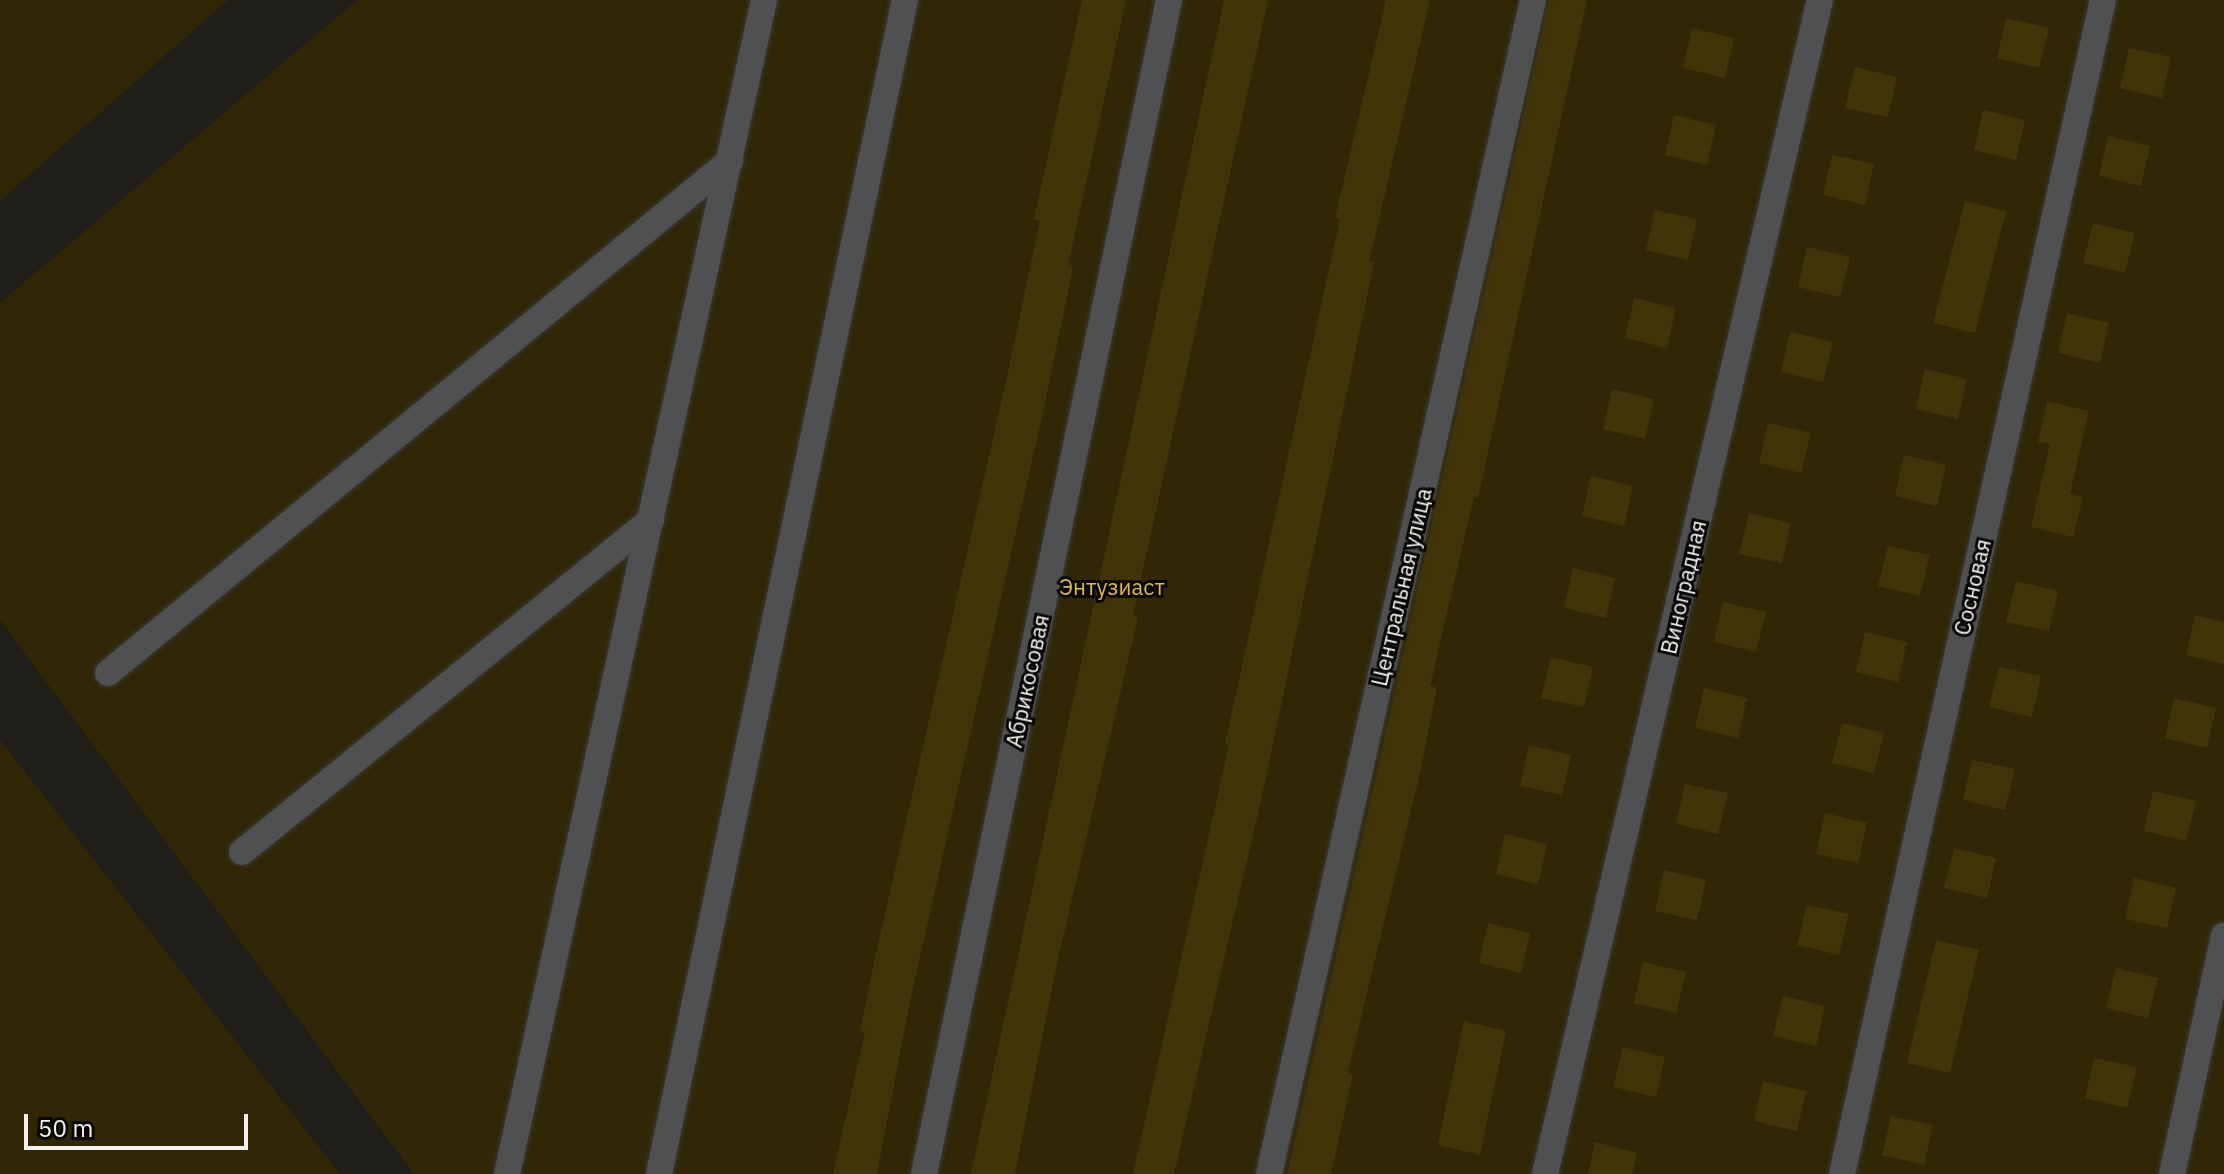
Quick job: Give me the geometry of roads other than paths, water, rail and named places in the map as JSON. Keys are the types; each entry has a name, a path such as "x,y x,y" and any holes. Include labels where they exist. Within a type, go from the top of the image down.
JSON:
{"street":[{"path":"507,1174 764,0"},
{"path":"659,1174 905,0"},
{"name":"Абрикосовая","path":"924,1174 1169,0"},
{"name":"Центральная улица","path":"1269,1174 1533,0"},
{"name":"Виноградная","path":"1545,1174 1820,0"},
{"name":"Сосновая","path":"1842,1174 2103,0"},
{"path":"108,673 730,161"},
{"path":"242,852 651,520"},
{"path":"2172,1174 2224,936"}],"park label":[{"name":"Энтузиаст","path":"1112,587"}]}
